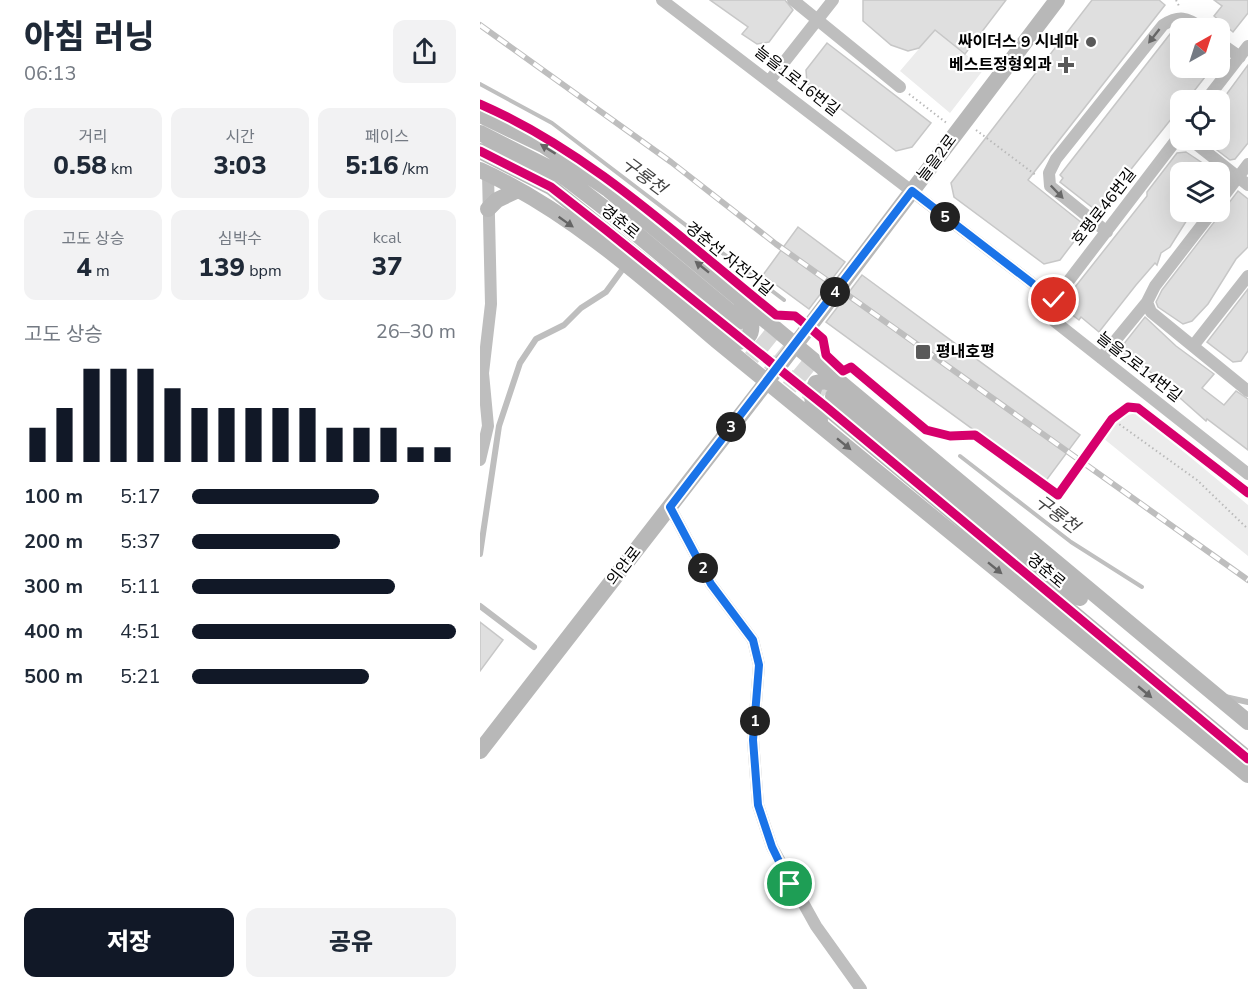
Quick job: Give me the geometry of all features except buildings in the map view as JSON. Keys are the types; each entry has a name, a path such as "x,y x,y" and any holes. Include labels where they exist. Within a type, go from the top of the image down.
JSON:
{"street":[{"name":"늘을1로16번길","path":"662,0 770,80 912,191"},
{"path":"793,0 900,87"},
{"path":"770,80 833,0"},
{"name":"늘을2로","path":"766,380 796,344 1057,0"},
{"path":"1107,232 1050,186 1049,172 1056,159 1163,25 1170,20"},
{"path":"1214,90 1248,46"},
{"path":"1230,50 1240,57"},
{"path":"480,115 543,145 609,190 1248,722"},
{"name":"경춘로","path":"480,133 559,173 615,216 729,331"},
{"name":"호평로46번길","path":"1054,300 1170,148"},
{"path":"1204,150 1248,185"},
{"name":"경춘로","path":"480,151 551,187 729,331"},
{"path":"1230,188 1248,164"},
{"path":"484,172 518,190 625,265 729,331 766,380 1248,775"},
{"path":"480,460 493,426 483,373 491,304 488,209 484,172"},
{"path":"488,209 497,200 518,190"},
{"path":"912,191 1054,300"},
{"path":"1101,358 1147,302 1155,286 1204,222"},
{"path":"1193,346 1248,276"},
{"path":"729,331 732,345 741,343 751,334 748,313 734,293"},
{"name":"늘을2로14번길","path":"1054,300 1053,320 1248,474"},
{"path":"1147,302 1151,312 1246,387"},
{"name":"의안로","path":"480,751 766,380"},
{"path":"824,427 812,402 811,393 816,383 825,381 851,392"},
{"name":"경춘로","path":"1248,735 829,401 1248,759"},
{"path":"670,507 711,584 753,640 759,665 753,740 758,805 772,847 816,926 861,989"}],"lane":[{"path":"480,554 493,426 520,363 536,339 564,325 581,308 606,291 625,265"},
{"path":"480,606 534,647"},
{"path":"1215,694 1248,702"}],"path":[{"path":"900,87 1050,186"},
{"path":"1123,410 1109,423 1197,480 1248,529"}],"shaded area":[{"path":"935,30 984,69 950,113 900,71"},
{"path":"1137,413 1248,505 1248,556 1103,438 1119,417"}],"waterway":[{"name":"구룡천","path":"480,84 552,123 784,300"},
{"name":"구룡천","path":"960,456 1071,542 1142,587"}],"tunnel":[{"path":"741,321 828,391"},
{"path":"731,332 822,403"}],"railway":[{"path":"480,25 671,162 776,244 1248,580"}],"cycle path":[{"name":"경춘선 자전거길","path":"480,104 521,124 598,172 776,315 795,316 823,339 826,355 843,371 851,367 926,430 950,436 975,435 1058,495 1112,419 1128,407 1138,408 1248,493"},
{"path":"480,151 551,187 606,230 825,406 1248,759"}],"place":[{"name":"싸이더스 9 시네마","path":"1091,42"},
{"name":"베스트정형외과","path":"1066,65"},
{"name":"평내호평","path":"923,352"}],"route":[{"path":"790,884 772,847 758,805 753,740 759,665 753,640 711,584 670,507 912,191 1054,300"}]}
